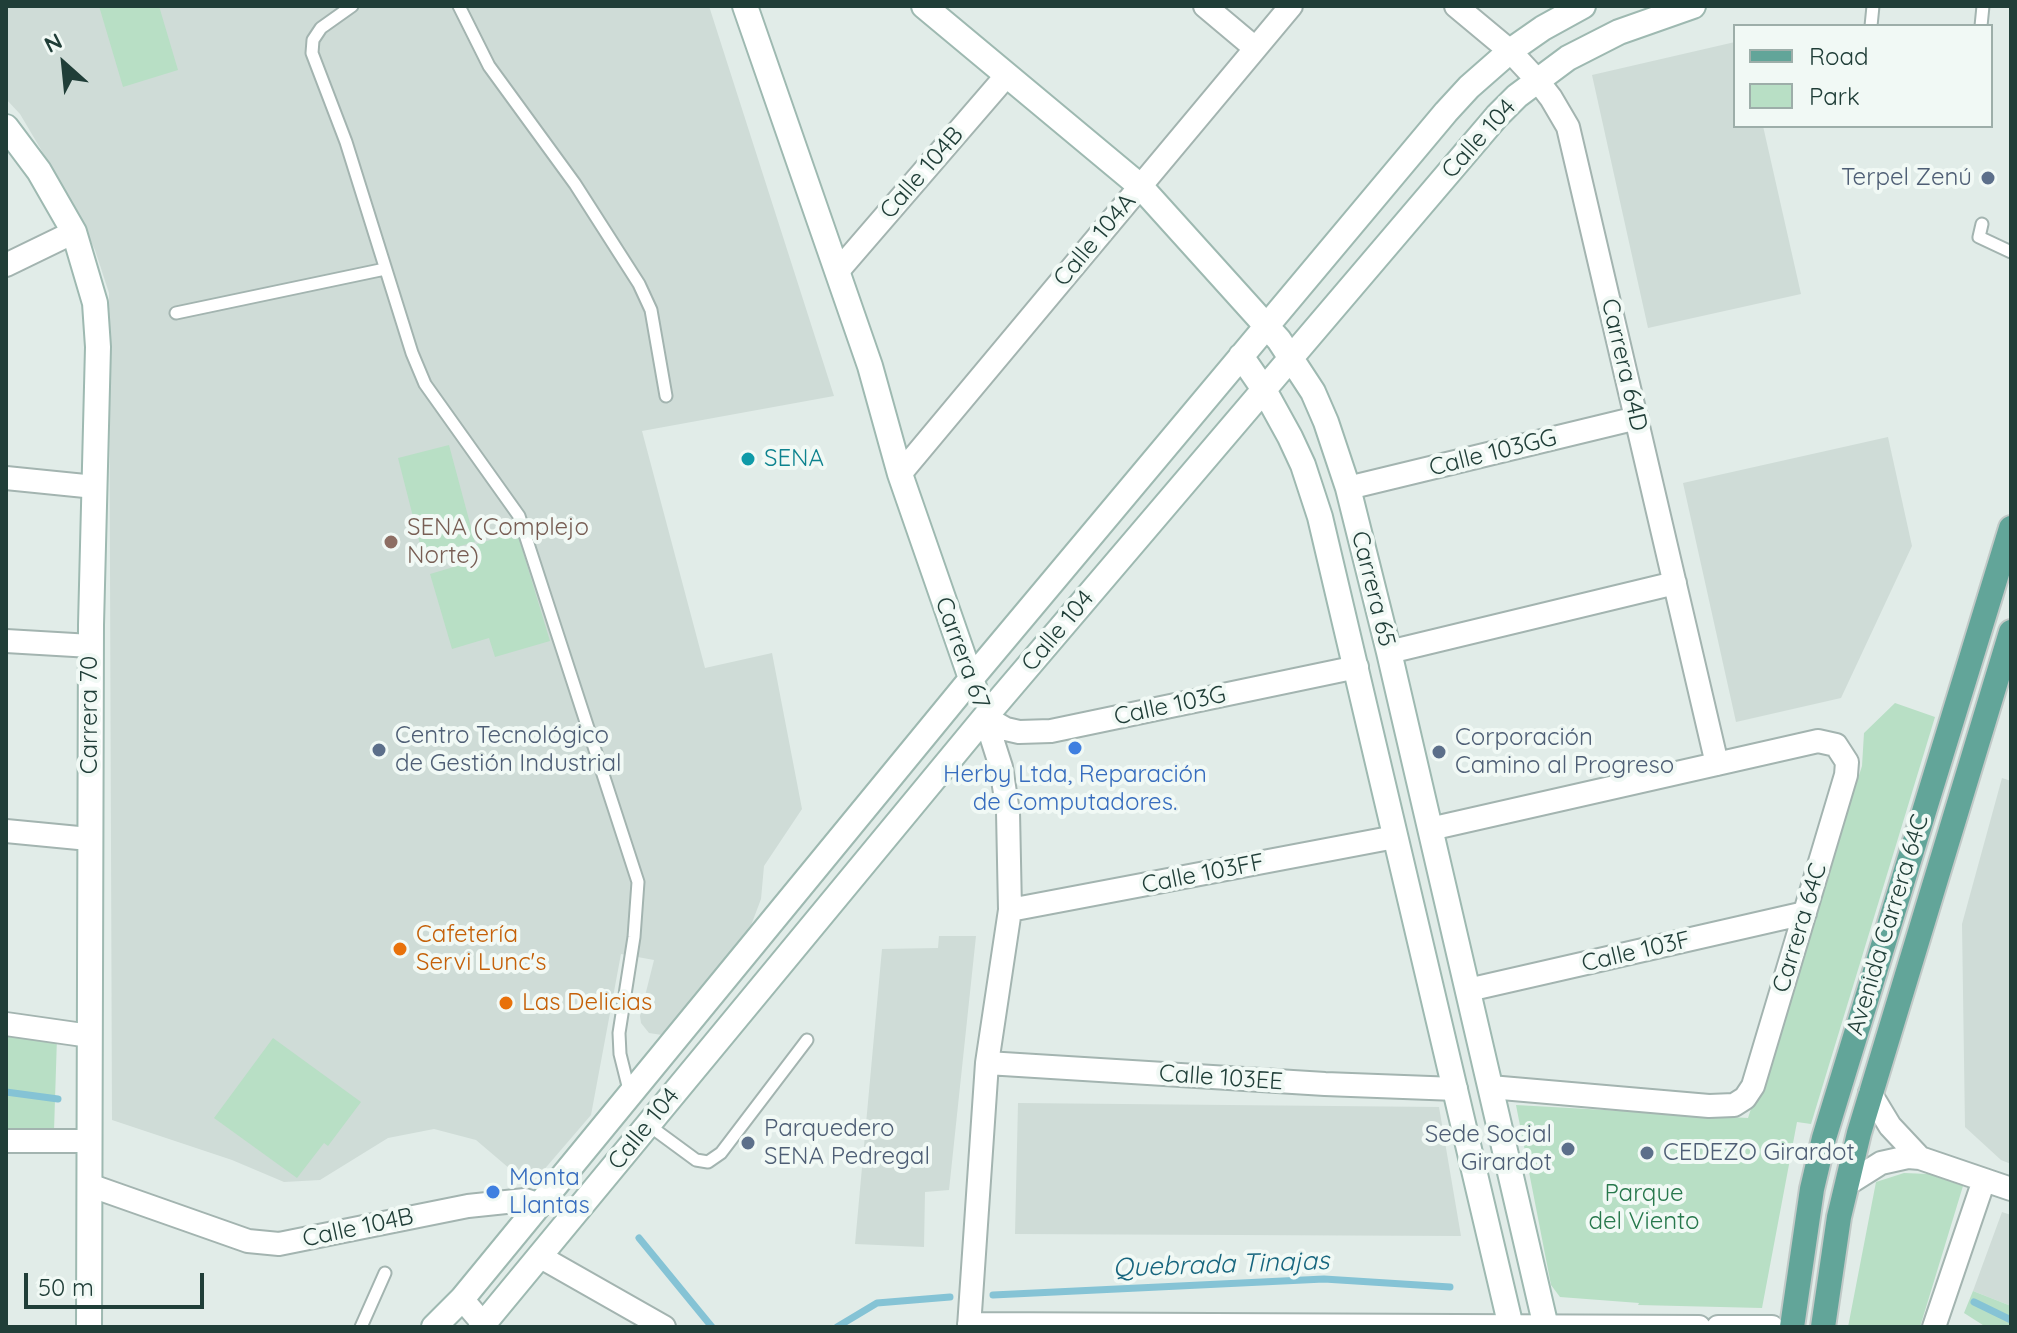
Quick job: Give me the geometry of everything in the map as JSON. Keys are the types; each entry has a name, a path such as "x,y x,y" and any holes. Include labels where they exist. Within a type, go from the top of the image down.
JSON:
{"main road":[{"name":"Carrera 67","path":"745,6 873,378 900,474 985,717"},
{"name":"Carrera 65","path":"924,6 1140,186 1291,356 1326,422 1348,488 1389,652 1546,1326"},
{"name":"Calle 104","path":"434,1327 462,1299 971,679 1446,112 1510,51 1583,6"},
{"name":"Calle 104","path":"483,1326 985,717 1497,116 1537,80 1568,58 1619,32 1693,6"},
{"name":"Carrera 70","path":"6,127 39,171 74,232 95,303 98,347 89,839 89,1327"},
{"name":"Carrera 65","path":"1241,356 1290,437 1311,490 1357,667 1510,1327"},
{"name":"Avenida Carrera 64C","path":"1792,1327 1812,1189 1827,1125 2011,528"},
{"name":"Avenida Carrera 64C","path":"1823,1327 1846,1185 1870,1093 2011,632"}],"street":[{"path":"1205,6 1255,48"},
{"name":"Calle 104A","path":"900,474 1291,6"},
{"name":"Carrera 64D","path":"1456,6 1510,51 1537,80 1568,127 1717,764"},
{"name":"Calle 104B","path":"837,272 1007,75"},
{"path":"6,265 74,232"},
{"name":"Calle 103GG","path":"1348,488 1637,418"},
{"path":"6,478 95,487"},
{"path":"1389,652 1675,583"},
{"path":"6,641 91,646"},
{"name":"Calle 103G","path":"985,717 1006,729 1019,732 1051,731 1357,667"},
{"name":"Carrera 67","path":"969,1326 987,1063 1010,910 1008,812 1001,767 985,717"},
{"name":"Carrera 64C","path":"1490,1087 1709,1106 1734,1105 1745,1098 1753,1086 1846,775 1847,762 1836,745 1818,741 1717,764"},
{"path":"1430,829 1717,764"},
{"path":"6,831 89,839"},
{"name":"Calle 103FF","path":"1010,910 1395,837"},
{"name":"Calle 103F","path":"1468,990 1805,913"},
{"path":"6,1024 90,1036"},
{"name":"Calle 103EE","path":"987,1063 1456,1089"},
{"path":"1870,1093 1890,1126 1920,1158"},
{"path":"6,1141 88,1141"},
{"path":"1846,1185 1881,1163 1895,1158 1920,1158 2011,1189"},
{"path":"1934,1327 1984,1180"},
{"name":"Calle 104B","path":"89,1185 248,1241 279,1244 468,1206 525,1200 540,1205"},
{"path":"539,1256 664,1327"},
{"path":"462,1299 483,1326"},
{"path":"969,1326 1699,1327"},
{"path":"1718,1327 1772,1327"}],"lane":[{"path":"352,6 321,28 313,40 312,53 346,142 412,353 425,384 519,516 638,882 634,937 619,1033 620,1054 630,1094"},
{"path":"459,6 489,66 575,184 639,284 651,310 666,396"},
{"path":"1982,224 1979,237 2011,252"},
{"path":"176,313 385,269"},
{"path":"647,1124 696,1160 708,1162 721,1153 807,1040"},
{"path":"361,1327 385,1273"}],"shaded area":[{"name":"SENA (Complejo Norte)","path":"6,6 709,6 834,396 642,431 705,668 772,653 802,809 764,866 761,899 747,936 662,1035 649,1033 640,1016 654,960 621,954 591,1115 530,1186 476,1140 434,1129 388,1138 320,1180 284,1182 232,1160 112,1120 109,293 95,250 72,202 20,114 6,99"},
{"path":"1733,42 1733,128 1763,128 1801,294 1648,328 1592,75"},
{"path":"1888,437 1912,546 1841,698 1736,722 1683,483"},
{"path":"2002,778 2011,781 2011,1164 2001,1160 1965,1127 1962,924"},
{"path":"939,936 976,936 949,1190 925,1192 924,1247 855,1244 882,949 938,948"},
{"path":"1018,1103 1439,1107 1461,1236 1015,1234"},
{"path":"2002,1212 2011,1215 2011,1306 1973,1291"}],"green space":[{"path":"99,6 159,6 178,70 123,87"},
{"path":"449,445 475,542 423,556 398,458"},
{"path":"517,532 550,641 495,657 489,638 452,649 430,574 467,563 463,548"},
{"name":"Parque del Viento","path":"1895,703 1935,717 1811,1124 1797,1122 1762,1308 1638,1305 1560,1297 1551,1285 1516,1105 1748,1118 1862,766 1864,733"},
{"path":"6,1030 57,1037 54,1131 6,1131"},
{"path":"273,1038 361,1102 328,1146 324,1143 297,1178 214,1118"},
{"path":"1904,1173 1929,1174 1963,1186 1920,1327 1848,1327 1876,1182"},
{"path":"1973,1291 2011,1306 2011,1327 1986,1327 1964,1313"}],"waterway":[{"name":"Quebrada Tinajas","path":"6,1092 58,1099"},
{"name":"Quebrada Tinajas","path":"639,1238 712,1327"},
{"name":"Quebrada Tinajas","path":"993,1295 1324,1279 1450,1287"},
{"name":"Quebrada Tinajas","path":"837,1327 877,1303 950,1297"},
{"name":"Quebrada Tinajas","path":"1974,1302 2011,1320"}],"place":[{"name":"Terpel Zenú","path":"1988,178"},
{"name":"SENA","path":"748,459"},
{"name":"SENA (Complejo Norte)","path":"391,542"},
{"name":"Herby Ltda, Reparación de Computadores.","path":"1075,748"},
{"name":"Centro Tecnológico de Gestión Industrial","path":"379,750"},
{"name":"Corporación Camino al Progreso","path":"1439,752"},
{"name":"Cafetería Servi Lunc's","path":"400,949"},
{"name":"Las Delicias","path":"506,1003"},
{"name":"Parquedero SENA Pedregal","path":"748,1143"},
{"name":"Sede Social Girardot","path":"1568,1149"},
{"name":"CEDEZO Girardot","path":"1647,1153"},
{"name":"Monta Llantas","path":"493,1192"}]}
